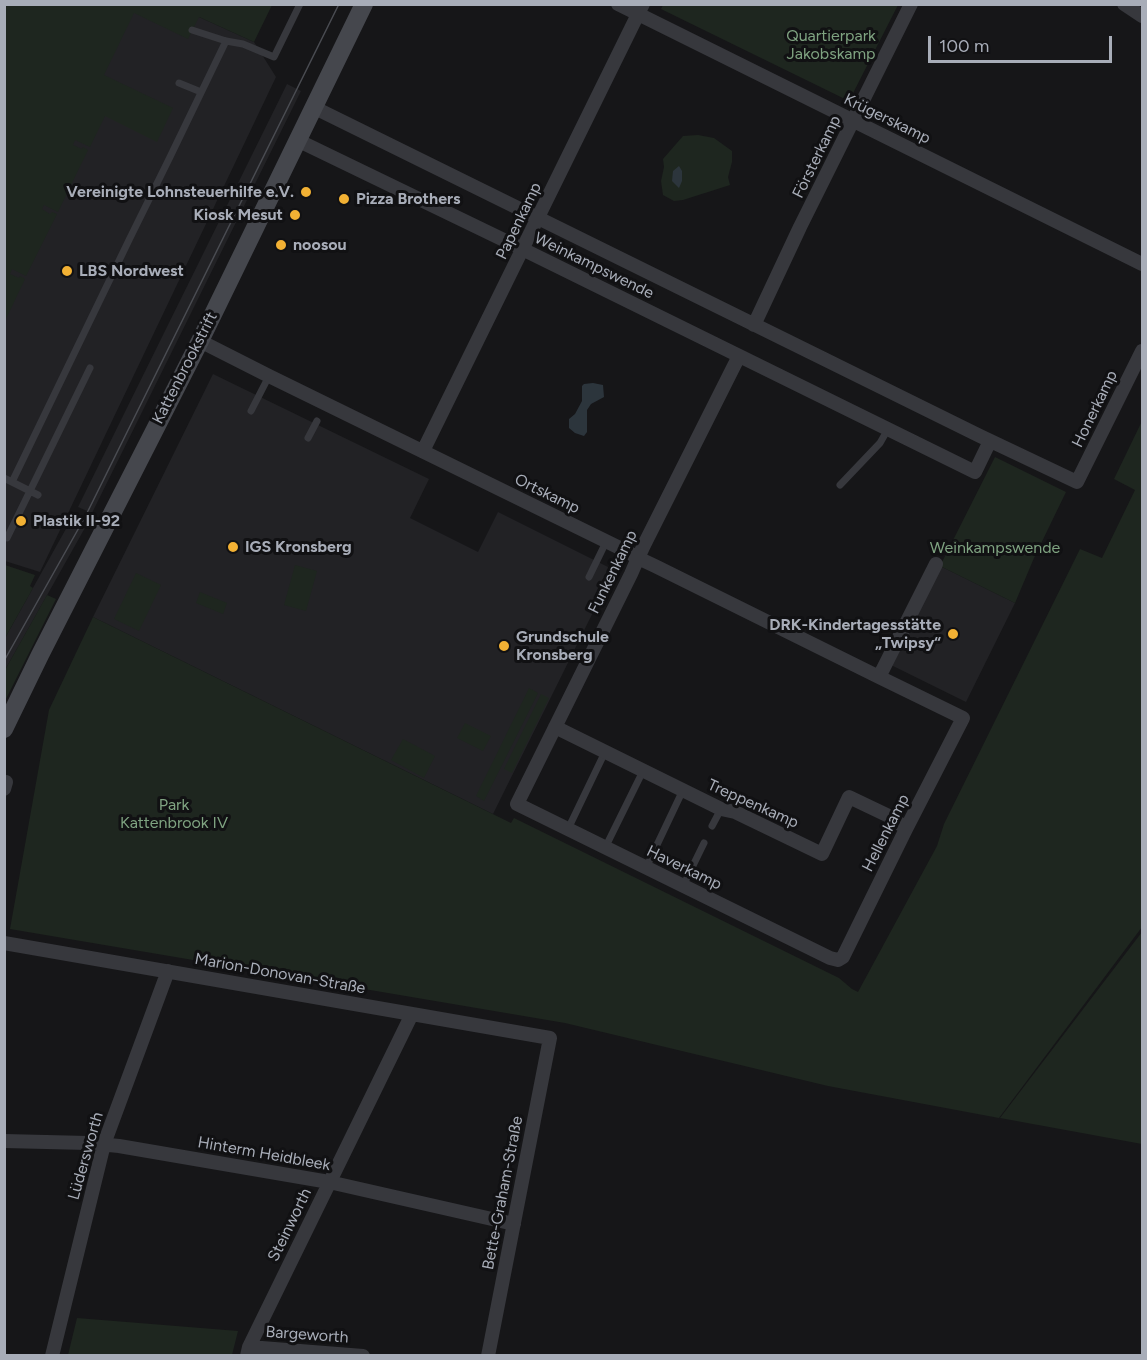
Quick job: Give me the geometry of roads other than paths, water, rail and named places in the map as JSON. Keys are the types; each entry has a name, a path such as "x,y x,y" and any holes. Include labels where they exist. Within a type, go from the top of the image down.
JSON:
{"main road":[{"name":"Kattenbrookstrift","path":"4,729 200,340 364,4"}],"street":[{"name":"Krügerskamp","path":"618,4 641,10 853,121 1143,264"},
{"name":"Försterkamp","path":"754,325 911,4"},
{"path":"1124,4 1143,16"},
{"name":"Papenkamp","path":"423,451 641,10"},
{"name":"Weinkampswende","path":"314,107 1077,482"},
{"name":"Weinkampswende","path":"297,140 975,472 990,441"},
{"name":"Ortskamp","path":"200,340 963,718"},
{"name":"Honerkamp","path":"1077,482 1143,351"},
{"name":"Funkenkamp","path":"517,804 739,356"},
{"path":"879,677 936,564"},
{"name":"Hellenkamp","path":"838,960 843,957 963,718"},
{"name":"Treppenkamp","path":"555,728 721,809 735,812 822,854 849,797 893,818 906,829"},
{"name":"Haverkamp","path":"517,804 838,960"},
{"name":"Marion-Donovan-Straße","path":"4,943 550,1038"},
{"name":"Lüdersworth","path":"52,1356 104,1144 168,971"},
{"name":"Steinworth","path":"248,1351 412,1014"},
{"name":"Bette-Graham-Straße","path":"488,1356 550,1038"},
{"name":"Hinterm Heidbleek","path":"4,1141 119,1146 329,1182 514,1224"},
{"name":"Bargeworth","path":"248,1351 363,1356"}],"lane":[{"path":"192,30 243,44 274,57 300,4"},
{"path":"38,495 8,480 226,40"},
{"path":"179,83 201,92"},
{"path":"4,537 7,538 90,368"},
{"path":"251,411 269,376"},
{"path":"308,438 317,421"},
{"path":"840,485 880,443 888,429"},
{"path":"588,577 606,542"},
{"path":"568,829 605,752"},
{"path":"605,848 643,771"},
{"path":"646,868 683,790"},
{"path":"712,826 721,809"},
{"path":"683,886 704,843"}],"tram line":[{"path":"4,661 85,517 339,4"}],"place":[{"name":"Vereinigte Lohnsteuerhilfe e.V.","path":"306,192"},
{"name":"Pizza Brothers","path":"344,199"},
{"name":"Kiosk Mesut","path":"295,215"},
{"name":"noosou","path":"281,245"},
{"name":"LBS Nordwest","path":"67,271"},
{"name":"Plastik II-92","path":"21,521"},
{"name":"IGS Kronsberg","path":"233,547"},
{"name":"DRK-Kindertagesstätte „Twipsy“","path":"953,634"},
{"name":"Grundschule Kronsberg","path":"504,646"}],"park label":[{"name":"Quartierpark Jakobskamp","path":"831,45"},
{"name":"Park Kattenbrook IV","path":"174,814"}]}
